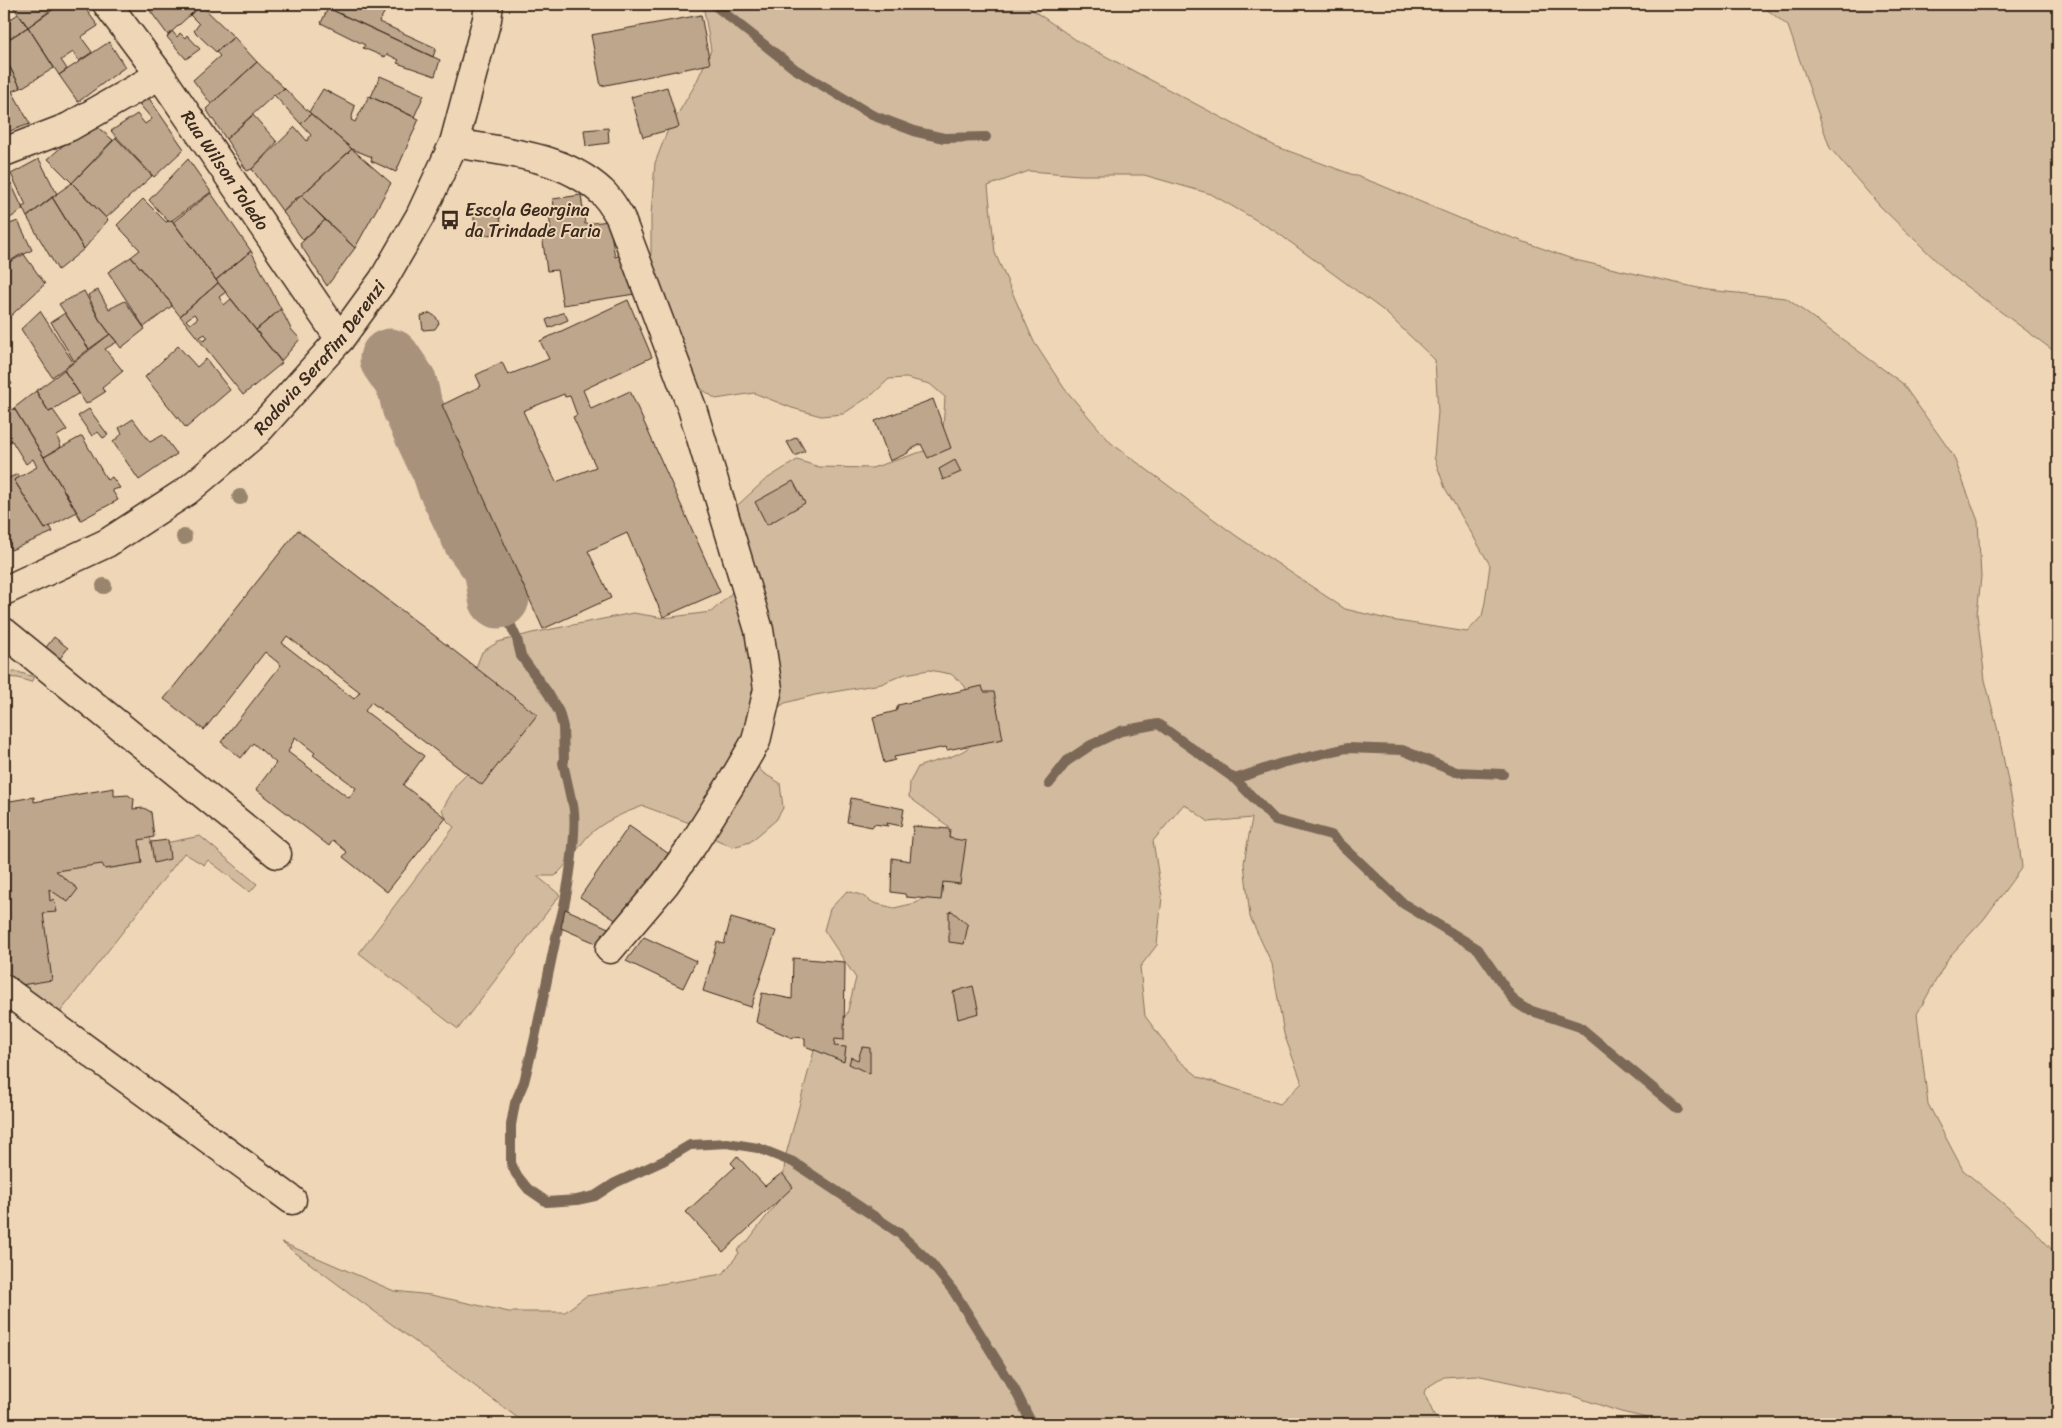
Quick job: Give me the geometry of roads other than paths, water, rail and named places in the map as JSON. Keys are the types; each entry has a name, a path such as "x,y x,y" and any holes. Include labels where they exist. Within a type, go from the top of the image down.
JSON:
{"main road":[{"name":"Rua Wilson Toledo","path":"107,4 160,75 340,339"},
{"name":"Rodovia Serafim Derenzi","path":"4,591 107,543 188,491 257,432 340,339 383,280 420,216 454,144 487,19 489,4"},
{"path":"4,152 68,127 160,75"},
{"path":"454,144 541,158 581,175 604,193 620,217 692,408 759,630 768,689 756,741 692,846 665,884 610,950"},
{"path":"4,632 277,854"},
{"path":"4,989 292,1200"}],"waterway":[{"path":"713,4 795,69 872,115 917,132 944,138 986,137"},
{"path":"390,359 407,384 412,406 473,539 494,567 499,598"},
{"path":"507,617 517,639 521,656 548,693 559,712 563,727 563,763 574,809 573,842 565,902 534,1042 524,1082 515,1103 511,1125 511,1163 516,1174 528,1189 547,1202 577,1200 595,1196 615,1183 663,1161 690,1145 727,1143 758,1148 793,1162 899,1233 931,1263 954,1292 976,1327 1015,1390 1032,1424"},
{"path":"1049,784 1067,761 1091,745 1121,731 1158,724 1235,779 1275,820 1331,835 1404,904 1478,949 1515,1002 1526,1009 1580,1027 1678,1109"},
{"path":"1235,779 1282,763 1347,748 1402,750 1456,772 1503,774"}],"place":[{"name":"Escola Georgina da Trindade Faria","path":"450,220"}]}
